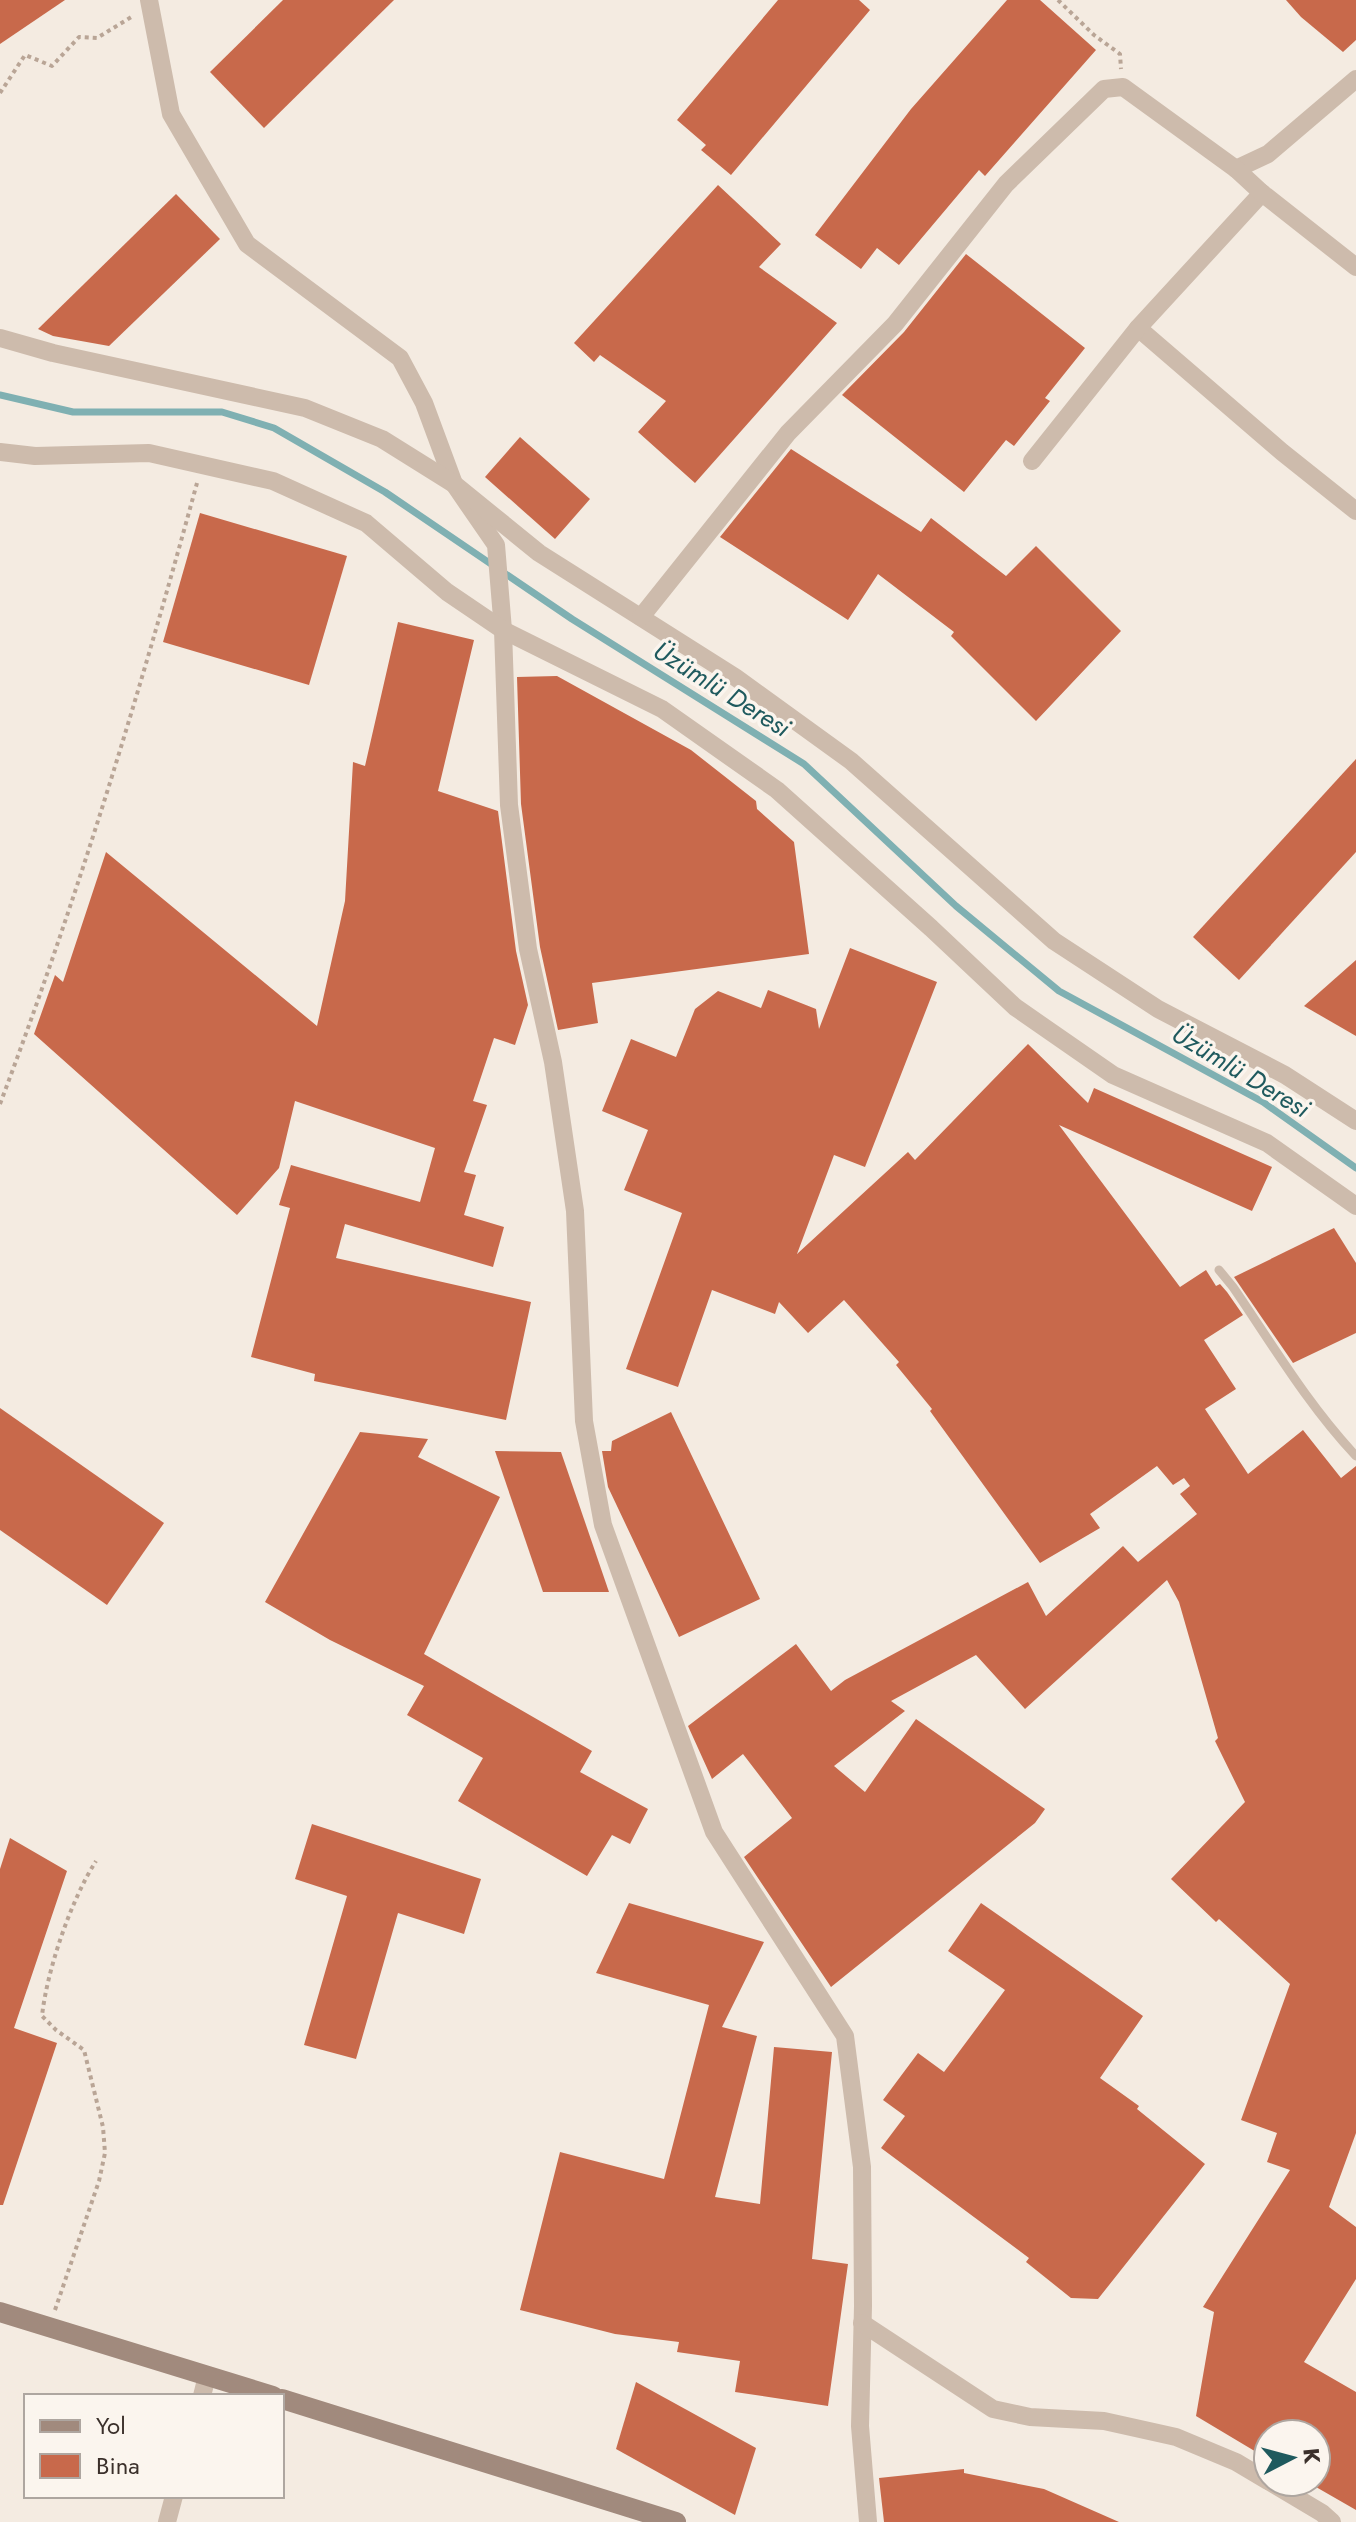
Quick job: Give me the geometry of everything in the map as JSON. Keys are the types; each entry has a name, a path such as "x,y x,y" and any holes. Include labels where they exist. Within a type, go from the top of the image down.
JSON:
{"street":[{"path":"149,3 171,114 247,244 400,358 424,403 454,484 496,545 503,630 509,805 528,949 553,1062 575,1211 584,1421 603,1525 714,1832 845,2036 862,2167 860,2426 868,2522"},
{"path":"1236,169 1268,154 1356,79"},
{"path":"641,617 788,433 895,324 1006,184 1104,89 1123,87 1236,169 1356,267"},
{"path":"1032,461 1138,328 1262,193"},
{"path":"1138,328 1356,511"},
{"path":"0,338 53,353 305,408 382,439 454,484 539,553 735,677 851,761 1054,941 1158,1009 1285,1075 1356,1121"},
{"path":"0,452 35,456 149,453 273,481 366,523 447,592 503,630 662,709 777,790 1015,1007 1113,1075 1267,1143 1356,1206"},
{"path":"0,2312 266,2394"},
{"path":"862,2323 993,2409 1030,2417 1104,2421 1176,2437 1252,2471"},
{"path":"202,2394 207,2376"},
{"path":"284,2400 676,2522"},
{"path":"167,2522 173,2498"},
{"path":"1297,2498 1332,2522"}],"lane":[{"path":"1219,1270 1311,1403 1356,1456"}],"path":[{"path":"1058,0 1094,35 1120,54 1123,87"},
{"path":"0,93 25,55 52,66 79,37 97,38 149,3"},
{"path":"0,1104 36,1007 111,779 202,465"},
{"path":"49,2327 99,2181 105,2153 103,2127 84,2050 42,2016 54,1961 83,1881 96,1861"}],"building":[{"path":"0,0 65,0 0,44"},
{"path":"283,0 394,0 264,128 210,72"},
{"path":"778,0 859,0 870,10 731,175 701,150 706,145 677,120"},
{"path":"1007,0 1040,0 1096,50 985,176 979,170 899,265 877,248 861,269 815,235 911,109"},
{"path":"1286,0 1356,0 1356,40 1343,52 1301,17"},
{"path":"718,185 781,244 759,267 837,323 695,483 638,432 666,401 600,355 594,362 574,343"},
{"path":"176,194 220,239 109,346 53,336 38,329"},
{"path":"966,254 1085,348 1045,398 1050,401 1014,446 1006,440 964,492 842,395 904,332"},
{"path":"520,437 590,499 555,539 485,477"},
{"path":"791,449 921,532 931,518 1006,576 1036,546 1121,631 1036,721 951,636 954,632 878,574 848,620 720,537"},
{"path":"200,513 347,556 309,685 163,642"},
{"path":"398,622 474,640 438,791 498,811 516,951 528,1005 515,1045 494,1038 473,1101 487,1105 464,1172 476,1175 464,1215 504,1227 493,1267 345,1224 336,1258 531,1302 506,1420 314,1381 315,1374 251,1357 290,1208 279,1205 291,1165 420,1202 435,1148 295,1101 279,1168 237,1215 34,1034 55,975 63,982 106,852 317,1026 345,901 353,762 365,766"},
{"path":"557,676 691,750 756,801 757,809 794,842 809,954 592,983 598,1023 558,1030 540,947 521,804 517,677"},
{"path":"1356,759 1356,852 1239,980 1193,937"},
{"path":"850,948 937,982 865,1167 834,1155 797,1254 908,1152 915,1160 1028,1044 1088,1103 1094,1088 1272,1167 1252,1211 1059,1125 1180,1287 1206,1270 1216,1286 1220,1284 1243,1315 1204,1340 1236,1389 1205,1409 1248,1474 1303,1430 1341,1478 1356,1466 1356,2133 1329,2207 1356,2227 1356,2279 1304,2362 1356,2392 1356,2510 1332,2496 1332,2418 1252,2418 1252,2449 1196,2416 1214,2312 1203,2307 1290,2170 1267,2162 1277,2133 1241,2120 1290,1984 1219,1919 1216,1922 1171,1879 1245,1802 1215,1741 1218,1738 1179,1602 1167,1580 1025,1709 976,1655 891,1701 905,1711 834,1766 865,1792 916,1719 1045,1809 1035,1823 831,1987 744,1857 792,1818 743,1754 712,1779 688,1726 796,1644 831,1691 845,1680 1028,1582 1046,1616 1123,1546 1138,1562 1197,1514 1180,1494 1190,1486 1184,1478 1173,1485 1157,1466 1090,1514 1100,1528 1040,1563 930,1411 932,1409 896,1365 899,1362 844,1300 808,1333 779,1302 775,1314 712,1290 678,1387 626,1369 682,1213 624,1190 648,1130 602,1111 631,1039 676,1057 695,1009 718,991 761,1008 768,990 816,1009 819,1029"},
{"path":"1356,960 1356,1036 1304,1006"},
{"path":"1334,1228 1356,1263 1356,1333 1293,1363 1234,1277"},
{"path":"0,1408 164,1523 107,1605 0,1530"},
{"path":"671,1412 760,1599 679,1637 608,1487 602,1451 611,1451 612,1441"},
{"path":"360,1432 428,1439 418,1457 500,1497 424,1654 592,1751 580,1772 648,1809 630,1844 612,1835 587,1876 458,1801 483,1758 407,1715 424,1686 330,1640 265,1602"},
{"path":"495,1451 561,1452 609,1592 543,1592"},
{"path":"312,1824 481,1879 464,1934 398,1913 356,2059 304,2045 347,1896 295,1879"},
{"path":"10,1838 67,1871 14,2028 57,2043 3,2205 0,2205 0,1869"},
{"path":"629,1903 764,1942 722,2027 757,2036 715,2197 760,2204 774,2047 832,2052 812,2259 848,2264 828,2406 735,2392 740,2361 677,2352 679,2342 615,2334 520,2310 560,2152 664,2179 709,2005 596,1973"},
{"path":"981,1903 1143,2016 1100,2078 1139,2106 1137,2109 1205,2164 1098,2299 1071,2298 1026,2262 1029,2258 881,2148 905,2116 883,2100 918,2053 944,2072 1005,1990 948,1951"},
{"path":"636,2382 756,2448 735,2515 616,2449"},
{"path":"964,2469 964,2473 1044,2489 1119,2522 884,2522 879,2478"}],"waterway":[{"name":"Üzümlü Deresi","path":"0,395 73,412 222,412 274,428 385,492 572,619 804,764 956,906 1059,991 1263,1102 1356,1168"}]}
